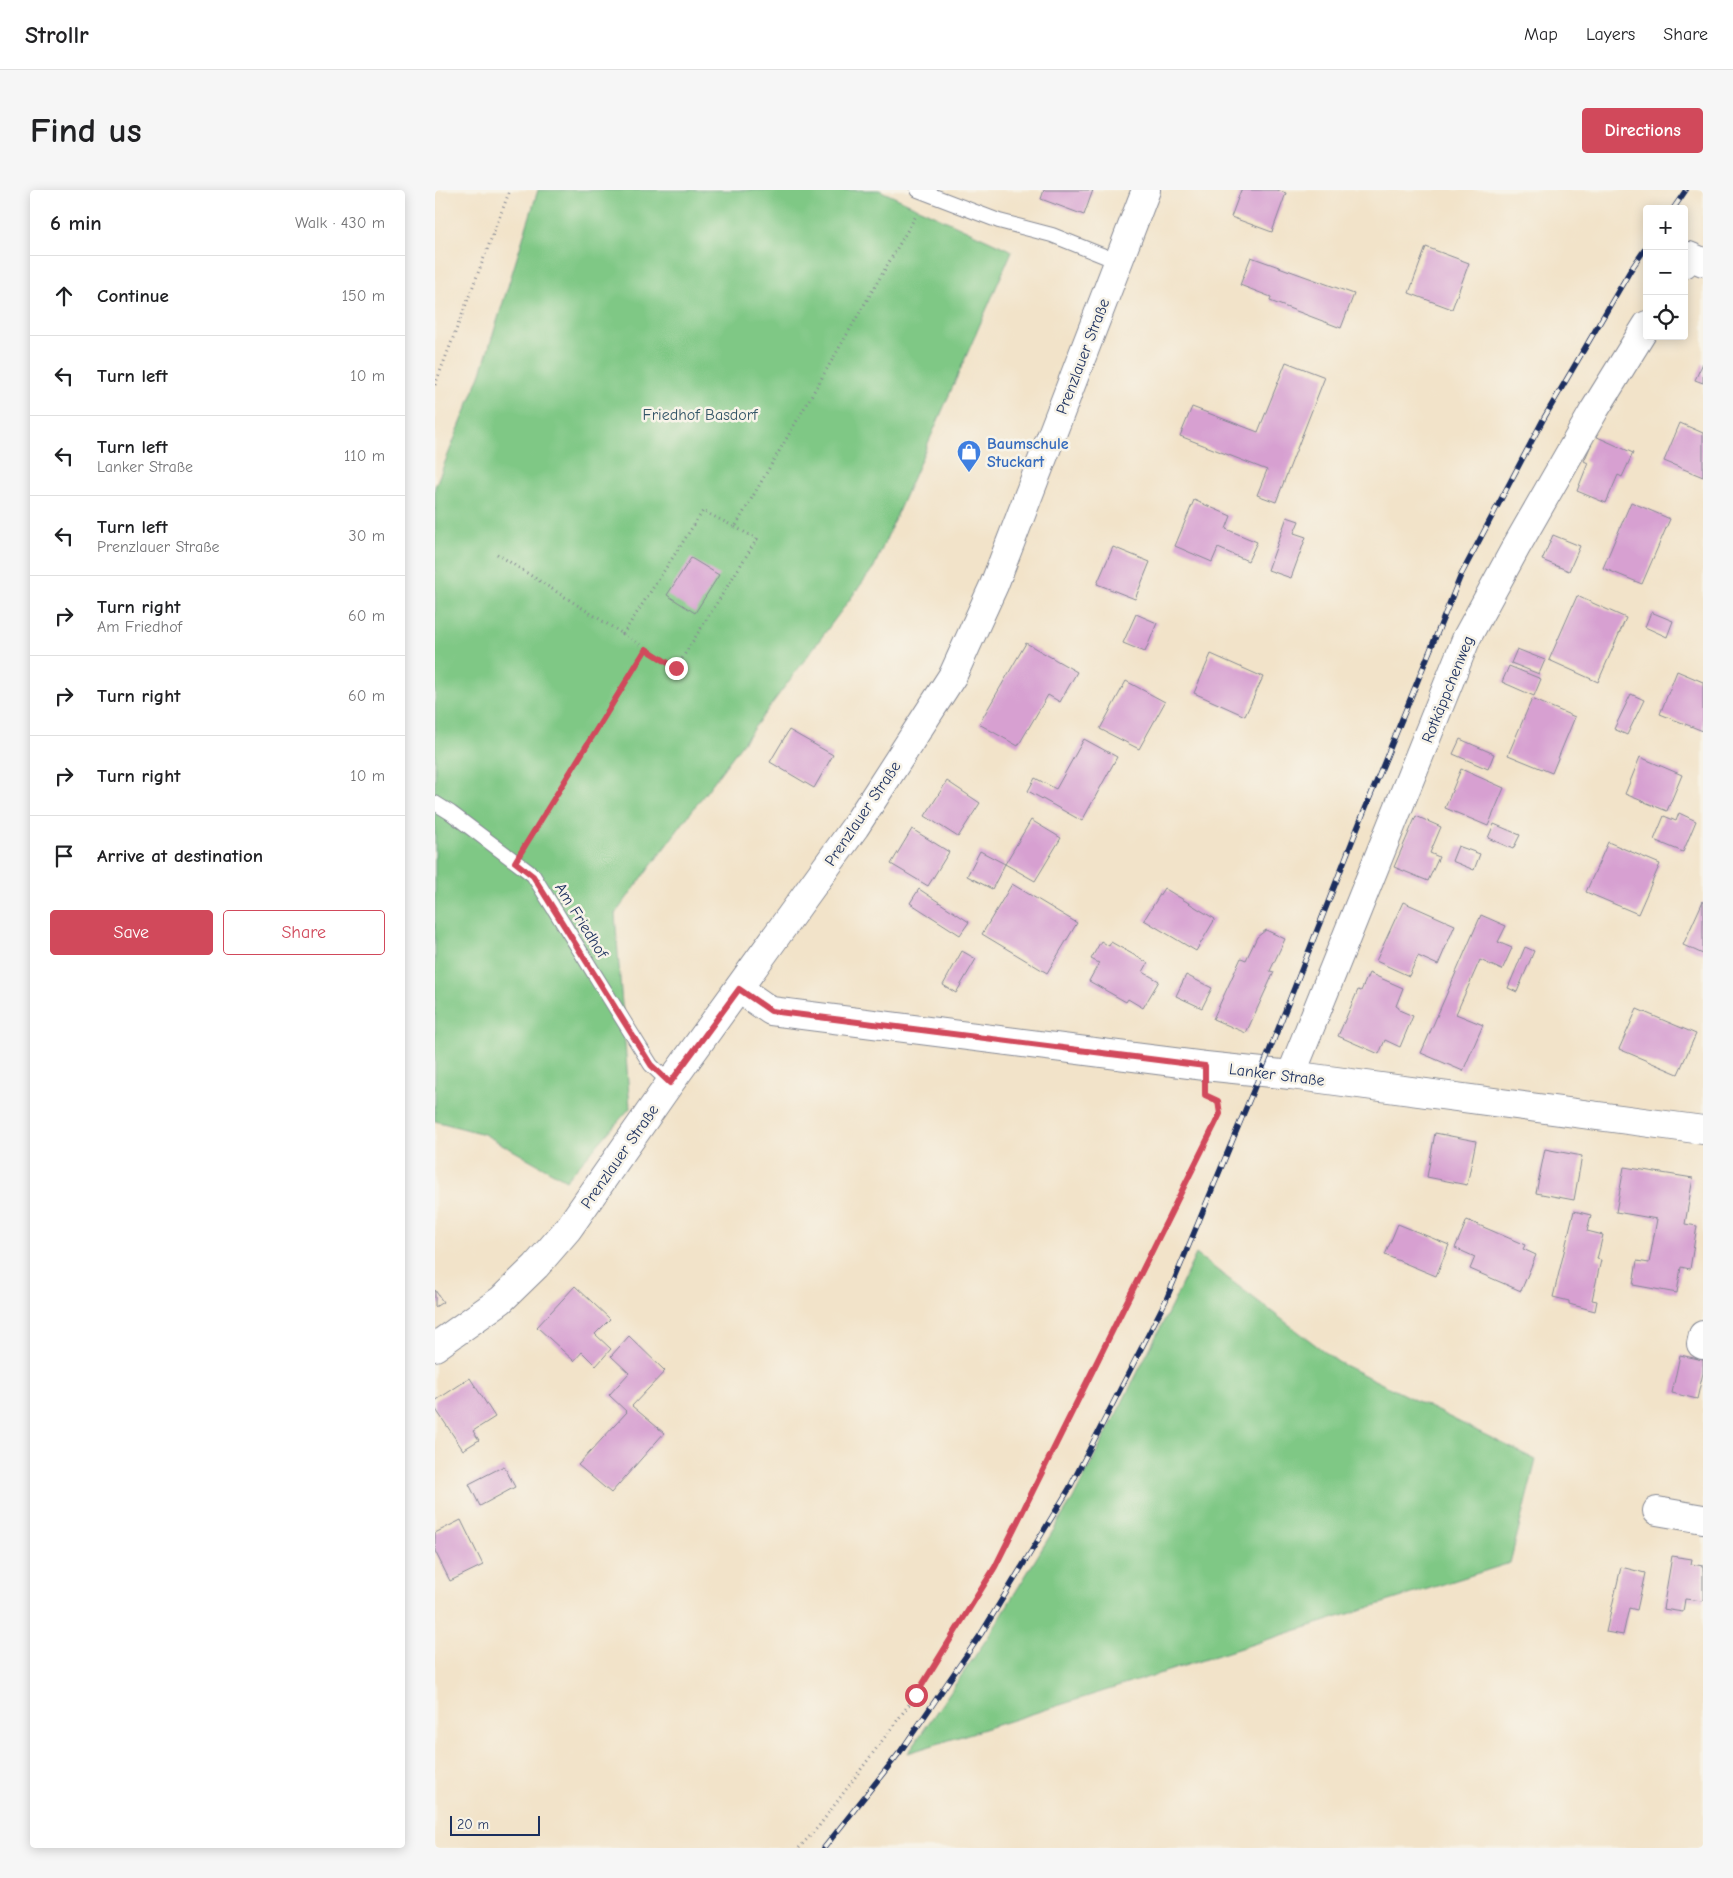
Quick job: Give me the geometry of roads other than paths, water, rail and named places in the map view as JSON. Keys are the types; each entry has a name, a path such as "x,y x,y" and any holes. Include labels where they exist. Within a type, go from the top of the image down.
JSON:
{"street":[{"name":"Prenzlauer Straße","path":"435,1347 501,1300 536,1266 568,1229 670,1083 855,827 953,675 994,586 1146,190"},
{"path":"1688,258 1689,256 1703,262"},
{"name":"Rotkäppchenweg","path":"1291,1075 1467,637 1575,443 1643,332"},
{"name":"Lanker Straße","path":"739,989 771,1011 1205,1066 1701,1123"},
{"path":"1703,1335 1701,1344 1703,1345"},
{"path":"1657,1511 1703,1519"}],"lane":[{"path":"923,192 999,221 1052,235 1119,262"},
{"name":"Am Friedhof","path":"435,803 451,813 533,876 651,1065 670,1083"}],"railway":[{"path":"1676,205 1686,190"},
{"path":"824,1848 900,1752 981,1634 1069,1489 1166,1300 1261,1072 1359,824 1461,575 1544,418 1644,250"}],"place":[{"name":"Baumschule Stuckart","path":"969,473"}],"park label":[{"name":"Friedhof Basdorf","path":"700,414"}]}
